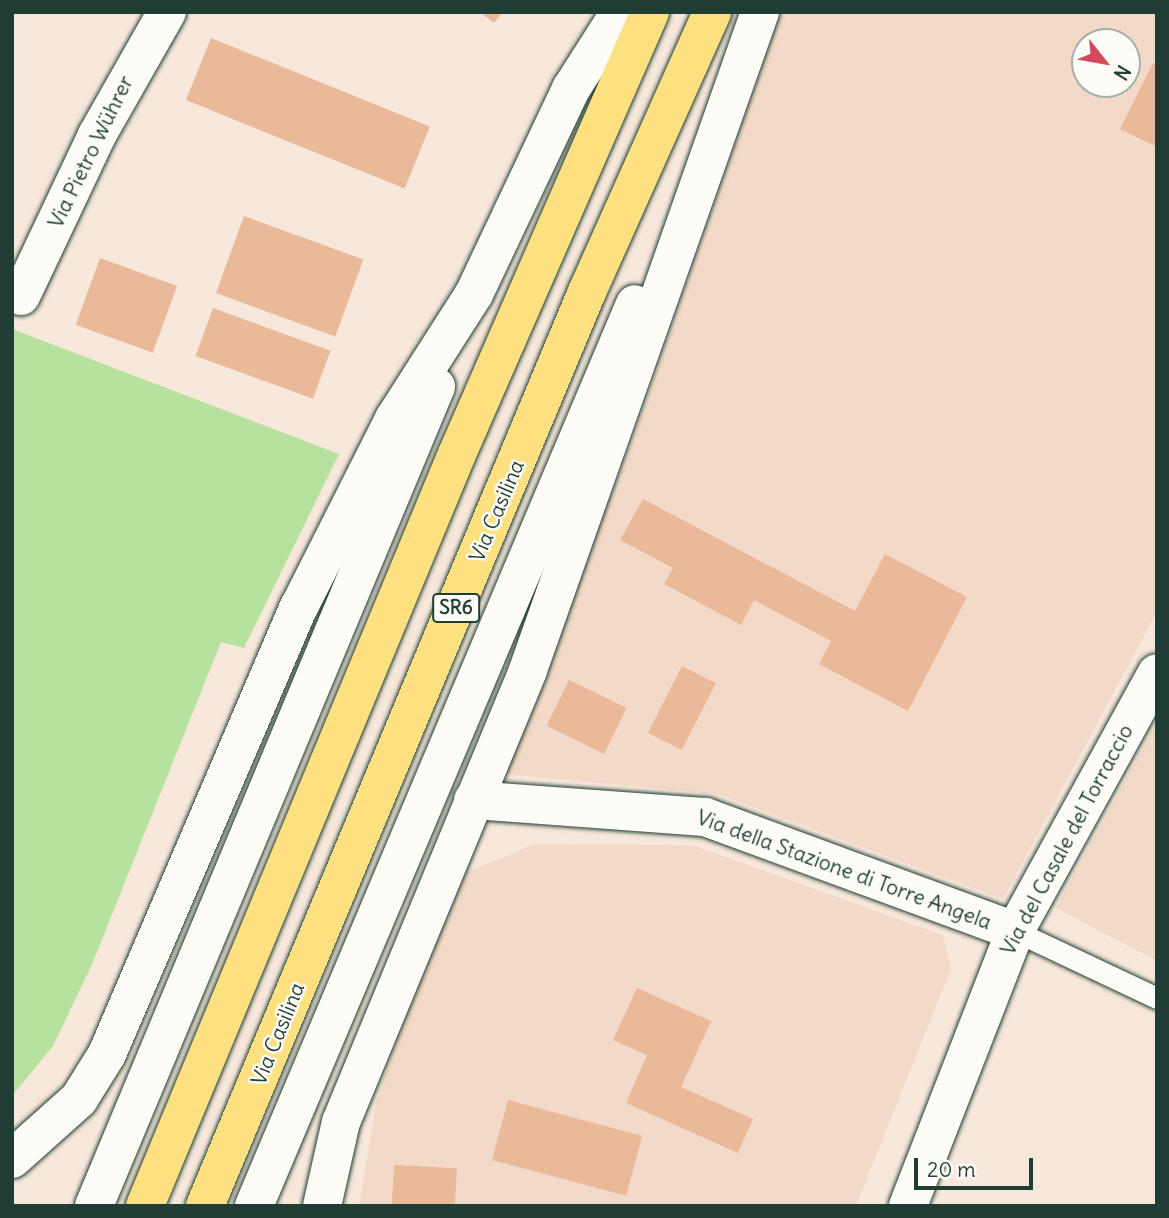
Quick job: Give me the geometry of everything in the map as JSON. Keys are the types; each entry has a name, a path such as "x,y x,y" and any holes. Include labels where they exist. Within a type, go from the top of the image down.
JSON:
{"main road":[{"name":"Via Pietro Wührer","path":"21,296 97,135 167,12"},
{"path":"94,1206 474,294 571,89 620,12"},
{"name":"SR6","path":"145,1206 590,141 650,12"},
{"name":"Via Casilina","path":"205,1206 587,292 712,12"},
{"path":"322,1206 354,1088 473,800 604,465 716,127 760,12"},
{"name":"Via Casilina","path":"254,1206 588,408 716,127"},
{"path":"12,1159 47,1132 95,1077 284,638 394,419 474,294"},
{"name":"Via del Casale del Torraccio","path":"908,1206 1015,931 1157,673"},
{"name":"Via della Stazione di Torre Angela","path":"473,800 705,817 1015,931"}],"lane":[{"name":"Via della Stazione di Torre Angela","path":"1015,931 1157,999"}],"shaded area":[{"path":"781,12 1157,12 1157,612 1003,899 718,794 503,774 637,427"},
{"path":"1157,722 1157,961 1056,908"},
{"path":"535,844 692,845 943,935 951,969 856,1206 359,1206 376,1103 430,941 463,874"}],"green space":[{"path":"12,329 339,454 244,648 221,642 93,962 53,1046 12,1096"}],"building":[{"path":"480,12 503,12 494,23"},
{"path":"211,38 430,126 405,189 186,100"},
{"path":"1153,63 1157,65 1157,147 1120,129 1136,98 1141,98 1141,87"},
{"path":"244,216 363,259 335,336 216,293"},
{"path":"100,258 177,286 153,353 76,325"},
{"path":"213,308 330,351 313,399 196,356"},
{"path":"643,499 855,611 885,554 967,597 908,711 819,664 831,641 754,600 741,625 664,584 673,568 620,540"},
{"path":"682,666 716,683 682,750 648,733"},
{"path":"569,680 627,708 604,754 547,726"},
{"path":"637,988 711,1021 681,1087 753,1119 738,1153 626,1103 647,1055 613,1040"},
{"path":"508,1100 642,1136 626,1196 492,1160"},
{"path":"394,1165 457,1168 455,1206 392,1206"}]}
